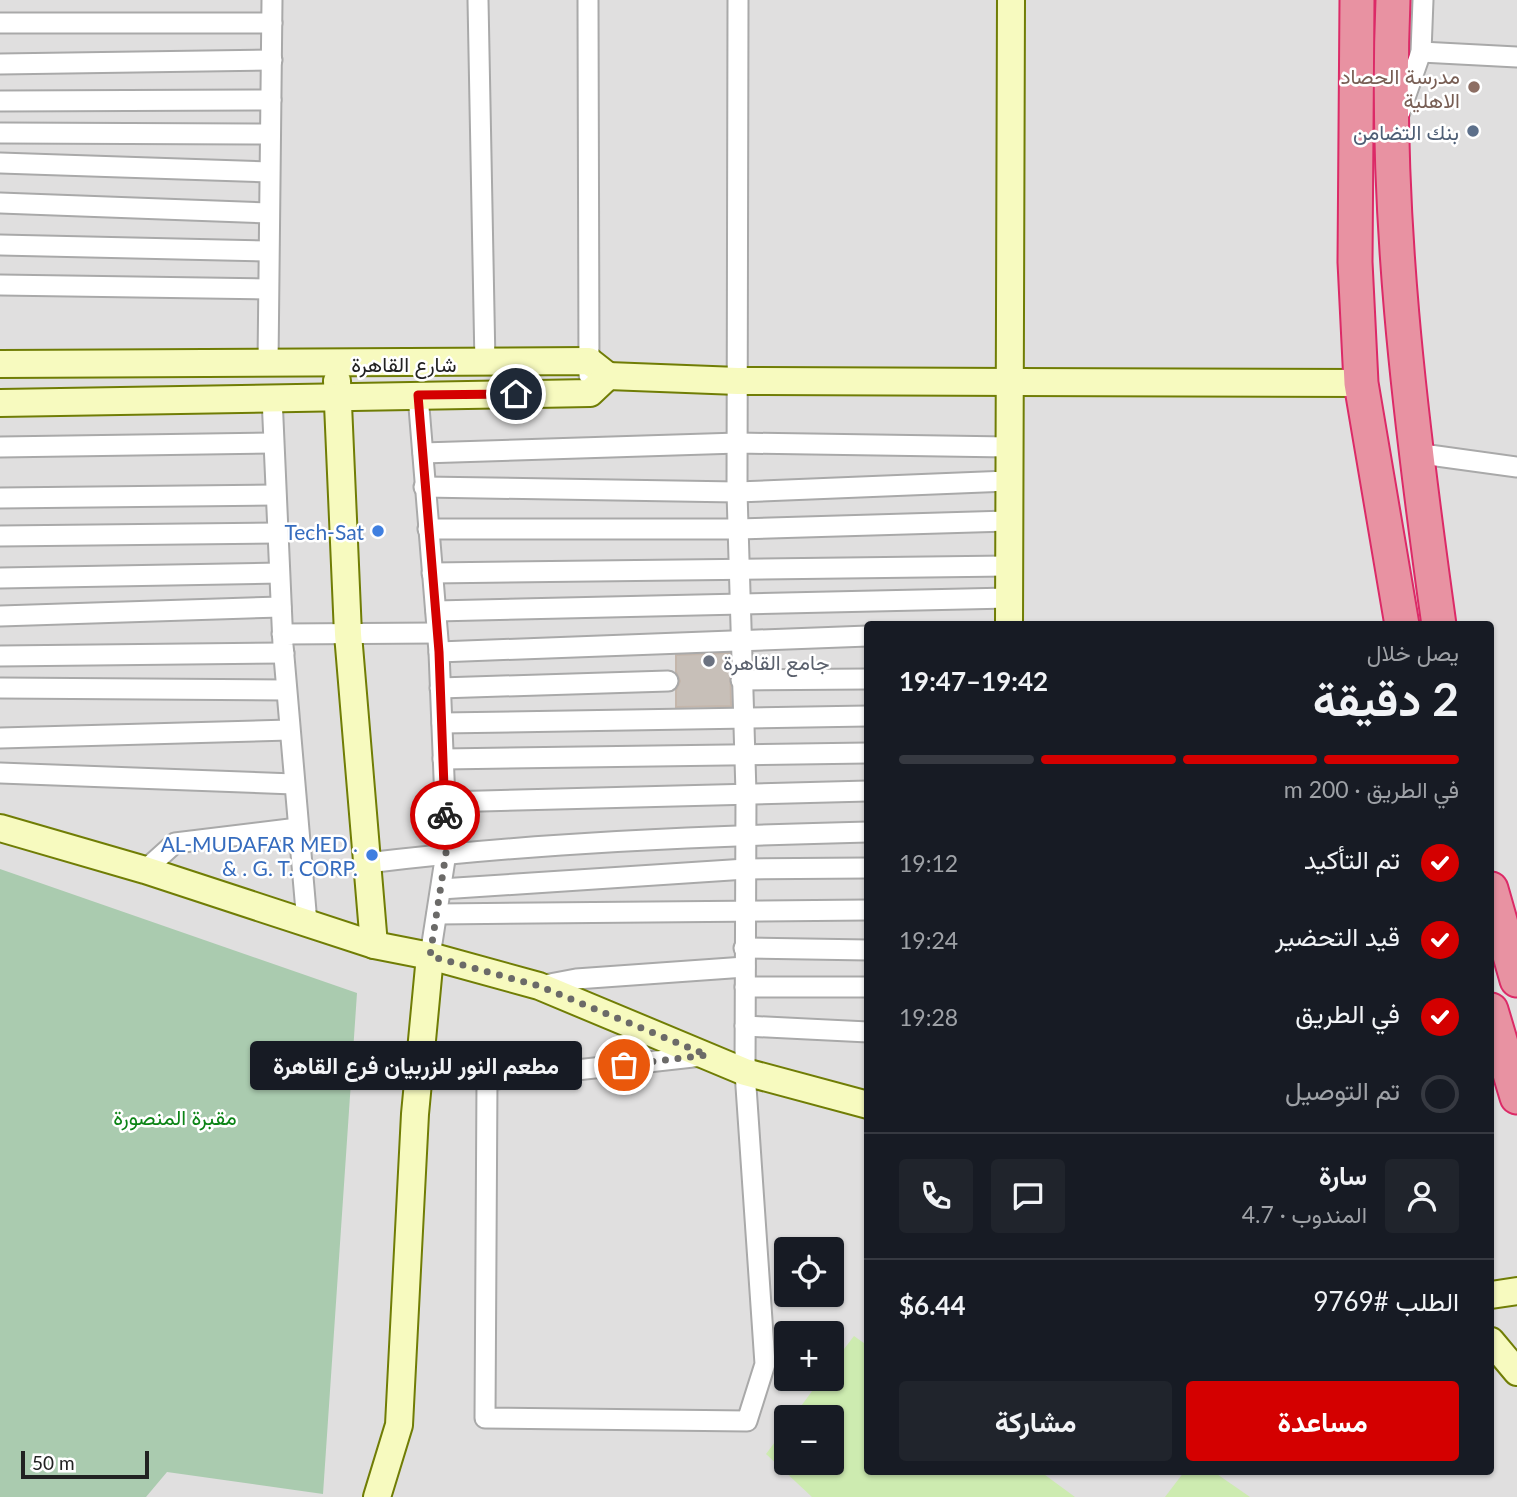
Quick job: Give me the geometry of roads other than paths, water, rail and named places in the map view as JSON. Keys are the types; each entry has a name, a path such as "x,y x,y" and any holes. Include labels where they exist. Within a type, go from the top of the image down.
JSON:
{"highway":[{"path":"1357,6 1355,262 1361,383 1401,621"},
{"path":"1392,8 1391,140 1396,264 1415,453 1438,621"},
{"path":"1494,900 1517,980"},
{"path":"1494,1032 1498,1061 1517,1097"}],"street":[{"path":"268,364 267,251 272,0"},
{"path":"478,0 485,363"},
{"path":"588,0 595,377 738,381 1361,383"},
{"path":"707,1055 487,1080 485,1418 747,1421 765,1364 745,1072 746,793 741,718 737,492 738,0"},
{"path":"1009,621 1011,0"},
{"path":"1391,140 1421,52 1423,0"},
{"path":"1357,6 1392,8"},
{"path":"0,23 272,23"},
{"path":"1421,52 1517,57"},
{"path":"0,64 272,60"},
{"path":"0,101 271,100"},
{"path":"0,133 270,134"},
{"path":"0,163 269,172"},
{"path":"0,203 268,212"},
{"path":"0,245 267,251"},
{"path":"0,285 267,289"},
{"path":"337,363 348,634 374,945"},
{"name":"شارع القاهرة","path":"0,364 485,363 595,377"},
{"name":"شارع القاهرة","path":"0,403 418,395 595,377"},
{"path":"377,1497 398,1425 415,1114 430,956 446,853 438,642 418,395"},
{"path":"272,397 274,495 286,690 307,923"},
{"path":"0,447 273,443"},
{"path":"423,453 738,443 1008,447"},
{"path":"1415,453 1517,467"},
{"path":"424,487 737,492 1008,481"},
{"path":"0,498 274,495"},
{"path":"428,529 738,529 1008,521"},
{"path":"0,537 277,533"},
{"path":"432,573 1008,566"},
{"path":"0,578 279,573"},
{"path":"436,611 1009,598"},
{"path":"0,616 281,607"},
{"path":"0,656 283,643 348,634 438,642 864,636"},
{"path":"741,680 864,679"},
{"path":"440,688 668,681"},
{"path":"0,688 286,690"},
{"path":"442,723 864,716"},
{"path":"0,738 289,730"},
{"path":"443,759 864,753"},
{"path":"0,773 294,783"},
{"path":"445,802 864,790"},
{"path":"0,809 0,828 145,870 374,945 430,956 539,986 745,1072 864,1104"},
{"path":"145,870 175,843 298,828"},
{"path":"367,863 446,853 746,835 864,832"},
{"path":"441,889 746,869 864,868"},
{"path":"437,914 864,910"},
{"path":"539,986 745,958 864,950"},
{"path":"745,987 864,987"},
{"path":"745,1026 864,1032"},
{"path":"1494,1295 1517,1292"},
{"path":"1494,1330 1517,1338"},
{"path":"1494,1344 1517,1372"}],"place":[{"name":"مدرسة الحصاد الاهلية","path":"1474,87"},
{"name":"بنك التضامن","path":"1473,131"},
{"name":"Tech-Sat","path":"378,531"},
{"name":"جامع القاهرة","path":"709,661"},
{"name":"AL-MUDAFAR MED . & . G. T. CORP.","path":"372,855"},
{"name":"مطعم النور للزربيان فرع القاهرة","path":"624,1065"}],"park label":[{"name":"مقبرة المنصورة","path":"175,1116"}]}
